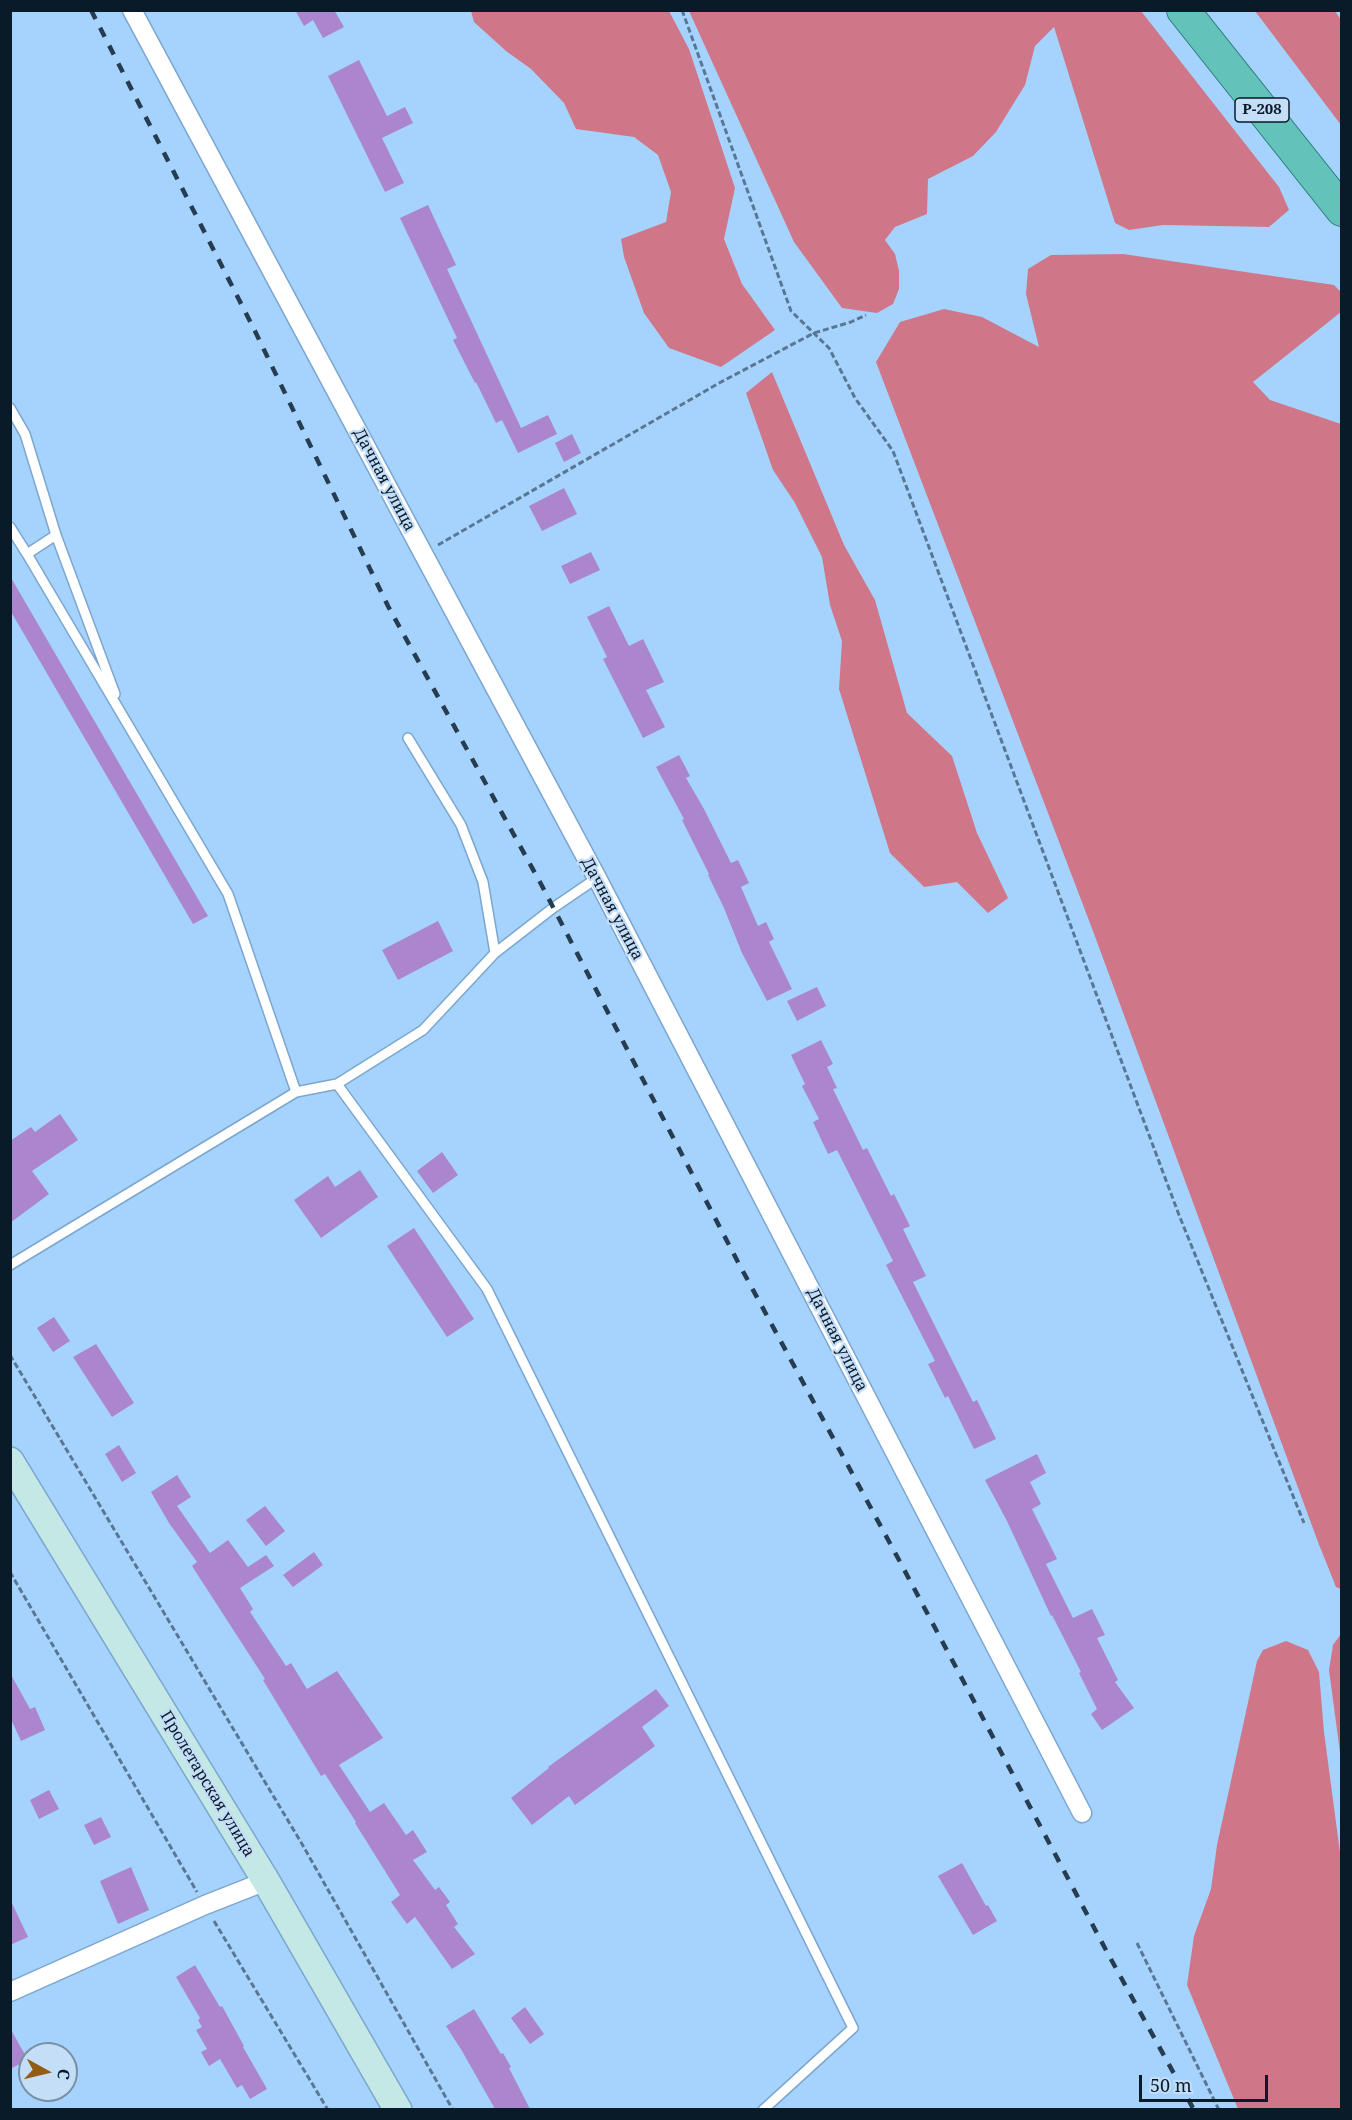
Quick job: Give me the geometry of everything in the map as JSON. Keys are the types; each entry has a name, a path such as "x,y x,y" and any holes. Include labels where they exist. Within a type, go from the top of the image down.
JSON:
{"highway":[{"name":"Р-208","path":"1183,10 1341,210"}],"main road":[{"name":"Пролетарская улица","path":"10,1461 266,1881 398,2109"}],"street":[{"name":"Дачная улица","path":"132,10 597,878 1082,1812"},
{"path":"10,1992 205,1905 266,1881"}],"lane":[{"path":"10,408 25,434 56,535 123,717"},
{"path":"10,527 228,894 296,1092"},
{"path":"27,554 56,535"},
{"path":"408,738 461,825 483,882 495,953"},
{"path":"10,1265 296,1092 337,1084 423,1030 495,953 597,878"},
{"path":"337,1084 487,1289 853,2028 764,2109"}],"path":[{"path":"682,10 791,311 829,348 855,398 892,451 1179,1215 1304,1523"},
{"path":"423,554 720,382 814,333 866,315"},
{"path":"10,1355 302,1844 453,2109"},
{"path":"10,1572 205,1905 328,2109"},
{"path":"1137,1943 1219,2109"}],"shaded area":[{"path":"471,11 669,11 689,49 735,188 724,239 742,284 775,330 721,367 669,348 644,313 624,257 621,239 666,222 671,192 658,155 634,137 576,129 564,103 531,69 506,51 474,22"},
{"path":"689,11 1141,11 1279,187 1289,210 1269,227 1163,225 1129,230 1115,223 1054,27 1035,46 1025,85 996,132 973,156 928,179 927,214 895,227 885,240 895,254 899,271 899,289 893,304 877,313 842,308 794,242"},
{"path":"1255,11 1335,11 1341,20 1341,125"},
{"path":"1123,254 1334,285 1341,292 1341,312 1253,382 1270,400 1341,424 1341,1589 1336,1587 1318,1542 1093,931 876,362 900,322 944,309 982,317 1039,347 1026,294 1028,269 1051,255"},
{"path":"772,372 844,545 875,600 907,713 952,756 977,833 1008,898 988,913 957,882 924,887 890,853 839,689 842,641 830,605 822,557 795,503 773,470 746,393"},
{"path":"1341,1634 1341,1760 1329,1670 1333,1645"},
{"path":"1286,1641 1308,1650 1319,1672 1324,1732 1341,1860 1341,2109 1238,2109 1187,1985 1194,1936 1211,1889 1217,1845 1257,1661 1263,1650"}],"building":[{"path":"295,10 334,10 344,27 323,38 313,20 304,26"},
{"path":"359,60 387,116 405,107 413,123 382,138 404,183 385,192 328,76"},
{"path":"428,205 456,265 447,269 521,428 548,415 557,434 518,453 502,420 496,423 453,340 457,338 400,218"},
{"path":"572,434 581,453 564,462 555,443"},
{"path":"564,488 577,514 542,531 529,506"},
{"path":"591,552 600,570 570,584 561,566"},
{"path":"10,576 208,916 193,924 10,610"},
{"path":"609,606 629,646 643,639 664,682 646,690 665,727 643,738 603,659 607,657 587,617"},
{"path":"679,755 690,776 686,778 731,863 738,860 749,883 741,887 758,926 766,922 774,939 769,942 792,989 767,1001 742,953 709,874 682,820 684,819 656,767"},
{"path":"438,921 453,951 398,980 382,950"},
{"path":"817,987 826,1006 797,1021 787,1001"},
{"path":"821,1040 833,1064 827,1067 837,1088 833,1089 863,1150 867,1148 891,1196 894,1194 910,1226 903,1229 926,1276 913,1282 973,1402 977,1400 996,1439 974,1449 948,1396 945,1398 928,1364 935,1361 886,1265 893,1261 837,1150 828,1154 813,1122 819,1119 802,1086 805,1084 791,1055"},
{"path":"60,1114 78,1140 32,1171 49,1194 10,1223 10,1141 31,1127 35,1132"},
{"path":"442,1152 458,1175 433,1193 417,1171"},
{"path":"360,1170 378,1197 321,1238 294,1200 328,1176 335,1187"},
{"path":"414,1228 474,1319 447,1337 387,1246"},
{"path":"54,1317 70,1341 53,1352 37,1328"},
{"path":"96,1344 134,1403 112,1417 73,1357"},
{"path":"119,1445 136,1473 122,1482 105,1454"},
{"path":"1037,1454 1046,1473 1030,1482 1041,1504 1032,1509 1057,1559 1046,1564 1073,1618 1092,1609 1105,1635 1097,1638 1118,1680 1115,1682 1134,1708 1102,1730 1091,1714 1097,1709 1079,1673 1081,1672 985,1480"},
{"path":"177,1475 191,1497 177,1506 210,1553 228,1540 248,1567 266,1555 274,1566 240,1588 253,1609 250,1612 286,1666 291,1663 307,1689 337,1671 383,1738 339,1765 370,1812 384,1803 406,1835 413,1830 427,1852 413,1860 435,1890 439,1887 450,1902 446,1905 458,1924 454,1927 475,1954 452,1969 415,1917 407,1924 391,1902 400,1895 325,1774 321,1776 263,1680 265,1679 192,1566 197,1562 169,1523 151,1492"},
{"path":"265,1506 285,1531 266,1546 246,1520"},
{"path":"314,1552 323,1565 293,1587 283,1575"},
{"path":"10,1673 30,1709 35,1707 45,1730 21,1741 10,1717"},
{"path":"656,1689 669,1706 642,1727 655,1746 575,1805 569,1796 532,1825 511,1798 548,1767"},
{"path":"49,1790 59,1809 39,1819 30,1800"},
{"path":"101,1817 111,1837 94,1845 84,1825"},
{"path":"962,1863 997,1921 973,1935 938,1876"},
{"path":"131,1867 149,1910 118,1924 100,1881"},
{"path":"10,1899 28,1937 10,1945"},
{"path":"195,1965 220,2007 222,2006 267,2089 250,2099 242,2085 237,2088 220,2059 209,2066 201,2052 207,2049 196,2030 202,2027 198,2020 200,2018 176,1977"},
{"path":"525,2007 544,2034 530,2044 511,2018"},
{"path":"474,2009 511,2067 509,2068 530,2109 495,2109 446,2026"},
{"path":"10,2028 18,2042 18,2065 10,2069"}],"railway":[{"path":"91,10 253,327 388,606 541,884 739,1264 1194,2110"}]}
